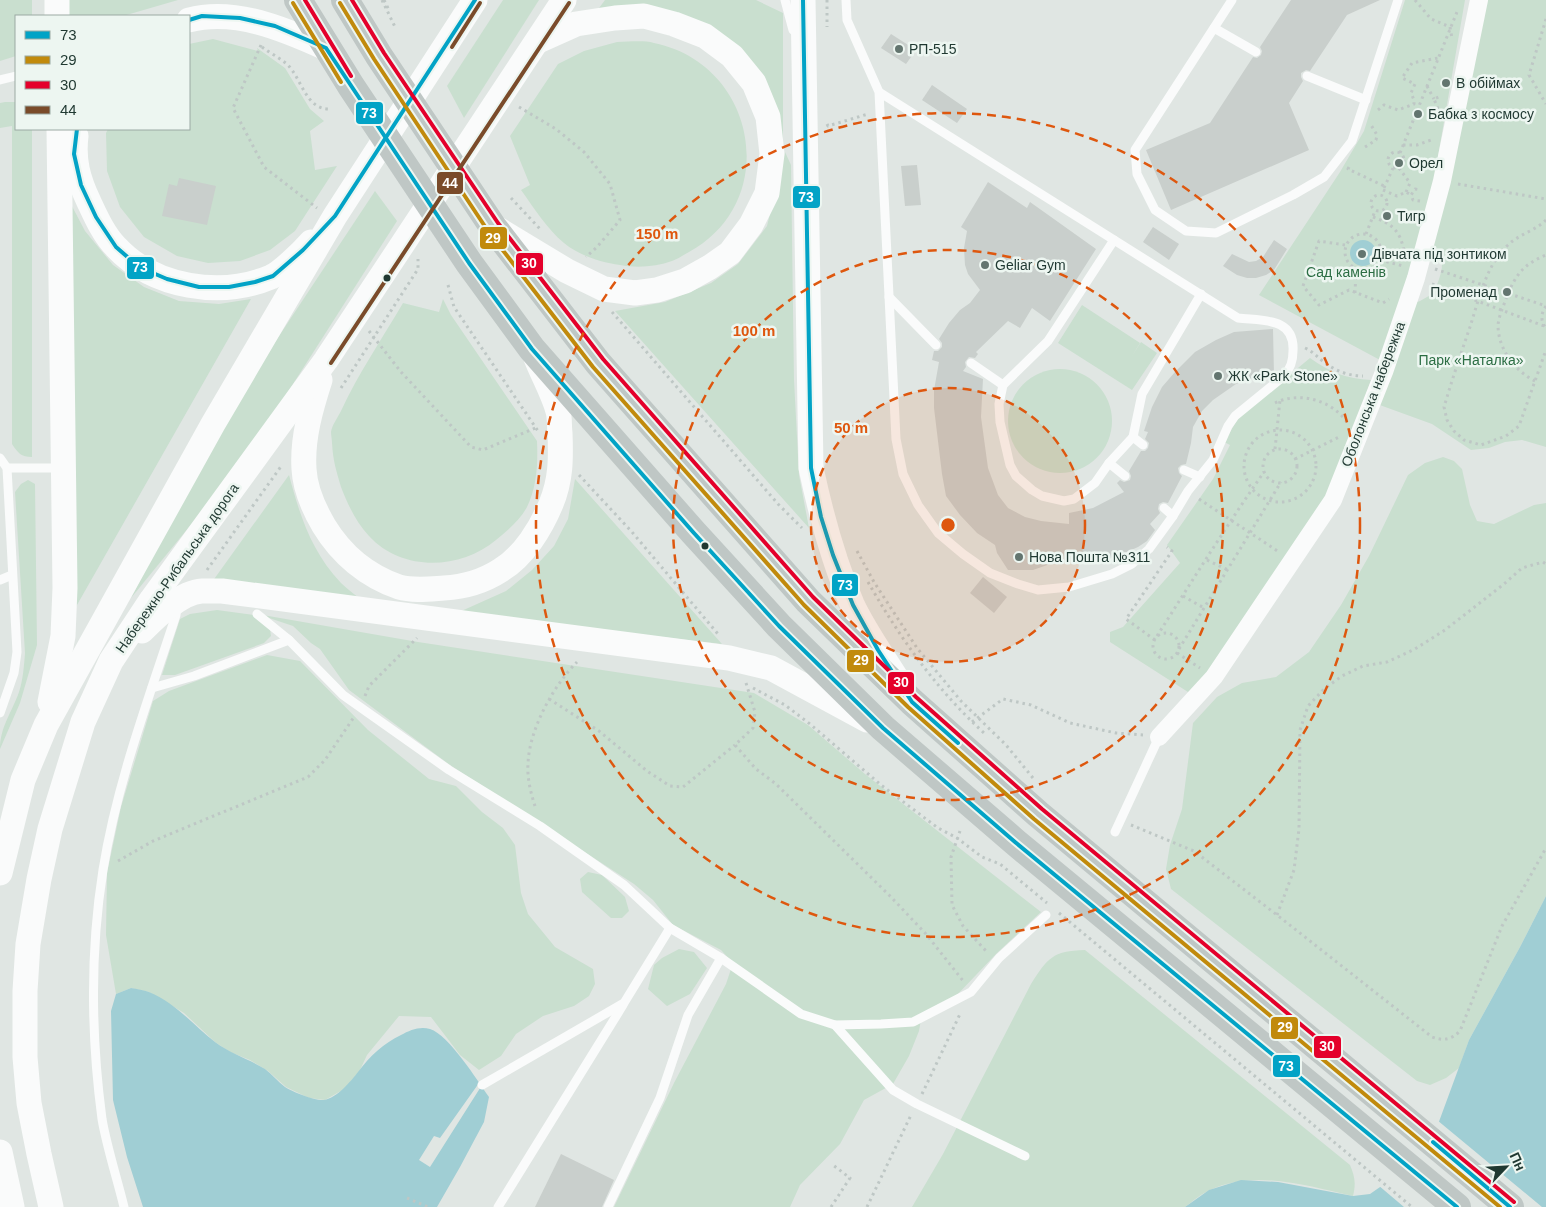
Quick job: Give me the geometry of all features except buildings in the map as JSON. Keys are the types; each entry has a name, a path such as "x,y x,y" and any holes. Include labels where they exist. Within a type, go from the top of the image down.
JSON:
{"main road":[{"path":"57,0 57,15"},
{"path":"298,0 326,48 469,263 532,349 693,532 779,626 883,728 1015,842 1457,1207"},
{"path":"345,0 379,56 493,226 598,363 808,602 912,702 1038,814 1510,1207"},
{"path":"77,130 74,154 81,185 96,217 116,247 139,267 167,280 199,288 255,282 273,276 303,250 326,212 475,0"},
{"path":"532,349 559,412 561,467 556,492 546,515 525,548 502,570 477,582 457,587 424,590 400,587 373,575 351,560 333,540 315,510 306,480 304,461 310,413 326,360 564,0"},
{"path":"803,0 811,468 821,517 841,546 853,605 878,650 912,702"},
{"path":"190,20 202,16 240,18 275,26 326,48"},
{"path":"493,226 567,271 607,290 635,292 657,290 685,281 730,253 751,226 767,193 772,154 768,117 754,83 732,56 705,36 674,24 644,16 576,24 538,41"},
{"path":"46,724 63,636 65,588 60,130"},
{"name":"Набережно-Рибальська дорога","path":"0,873 23,780 46,724 214,424 326,212"},
{"name":"Набережно-Рибальська дорога","path":"51,1207 31,1112 26,1066 25,991 28,944 50,829 83,722 112,661 152,600 326,360"},
{"path":"112,661 158,615 177,600 200,591 222,591 729,658 771,668 883,728"},
{"path":"0,1152 12,1207"}],"street":[{"name":"Оболонська набережна","path":"1159,736 1214,677 1333,500 1356,431 1384,372 1409,268 1442,181 1480,0"}],"lane":[{"path":"785,0 804,82"},
{"path":"846,0 847,20 879,92 896,439 903,474 918,505 938,533 963,554 990,573 1038,590 1069,587 1112,574 1132,564 1149,549 1173,516 1188,491 1213,460 1228,426 1235,416 1289,370 1294,342 1287,327 1279,323 1238,318 879,92"},
{"path":"1232,0 1135,150 1137,174 1155,210 1186,231 1216,233 1293,196 1324,177 1352,141 1398,0"},
{"path":"1214,28 1256,52"},
{"path":"0,80 15,76"},
{"path":"1307,76 1366,100"},
{"path":"1114,240 1048,341 1003,385 999,404 1001,432 1016,476 1032,490 1042,496 1053,499 1074,499 1095,483 1133,437 1142,394 1201,294"},
{"path":"889,297 936,346"},
{"path":"971,363 1003,385"},
{"path":"1133,437 1143,445"},
{"path":"0,458 7,468 18,652 14,673 0,713"},
{"path":"1109,464 1125,476"},
{"path":"7,468 64,468"},
{"path":"1184,470 1200,477"},
{"path":"1164,508 1173,516"},
{"path":"0,580 12,575"},
{"path":"124,1207 103,1120 94,1030 93,997 103,870 115,810 129,759 176,615 177,600"},
{"path":"257,614 289,640 343,695 449,770 540,826 624,885 670,928 720,958 801,1014 835,1025 913,1022 971,992 999,958 1046,915"},
{"path":"152,688 194,676 289,640"},
{"path":"1115,832 1159,736"},
{"path":"498,1207 670,928"},
{"path":"608,1207 660,1098 688,1015 720,958"},
{"path":"482,1085 624,1003"},
{"path":"835,1025 893,1090 925,1108 1025,1156"}],"path":[{"path":"383,0 396,29"},
{"path":"827,0 827,28"},
{"path":"1415,0 1431,19 1450,27"},
{"path":"1400,152 1459,9"},
{"path":"1546,19 1529,75 1546,104"},
{"path":"1450,27 1453,46"},
{"path":"254,42 288,65 313,104 322,109 329,109"},
{"path":"259,51 233,108 264,167 326,212"},
{"path":"1414,104 1411,93 1415,84 1402,78 1412,63 1438,58"},
{"path":"1427,86 1438,107 1436,115"},
{"path":"1434,99 1449,92"},
{"path":"1414,104 1419,107"},
{"path":"1376,113 1384,105 1398,110 1414,104"},
{"path":"518,107 556,129 584,152 610,184 620,220 583,260 592,264"},
{"path":"826,117 828,126 856,119 880,110"},
{"path":"1358,152 1376,140 1378,135 1374,128 1370,126 1374,119"},
{"path":"1403,145 1417,145 1431,141 1438,135"},
{"path":"1394,152 1400,152 1403,154 1404,164 1399,168 1393,168 1388,163 1388,157 1394,152"},
{"path":"1353,160 1348,168 1398,196 1406,192 1410,183 1399,168"},
{"path":"1381,194 1393,168"},
{"path":"1442,181 1546,199"},
{"path":"1411,195 1414,190 1421,190"},
{"path":"1406,192 1411,195 1413,200 1420,201"},
{"path":"1381,194 1386,198 1386,207 1381,211 1375,211 1371,206 1370,200 1375,195 1381,194"},
{"path":"511,198 545,234"},
{"path":"1366,234 1375,211"},
{"path":"1373,216 1388,223 1400,236 1409,268"},
{"path":"1546,220 1508,245 1495,261 1484,285 1444,406 1447,420 1454,431 1464,440 1482,445 1506,436 1519,426 1546,350"},
{"path":"1366,234 1376,239 1380,245 1380,260 1370,270 1356,270 1346,260 1345,245 1355,235 1366,234"},
{"path":"1345,245 1319,241 1303,286 1319,305 1349,290 1383,304 1388,301 1391,292"},
{"path":"1535,381 1525,376 1513,365 1500,339 1498,324 1512,282 1520,270 1532,260 1546,255"},
{"path":"339,390 418,269 418,257"},
{"path":"1380,260 1409,268"},
{"path":"1398,274 1409,268"},
{"path":"1355,293 1356,270"},
{"path":"1442,272 1546,305 1542,315 1545,327"},
{"path":"448,285 454,308 537,428 539,436"},
{"path":"1438,286 1545,327"},
{"path":"607,290 605,303 616,317 778,504 813,539 855,548 874,582 917,648 962,702 1006,745 1032,775 1035,783"},
{"path":"368,331 401,372 471,447 483,450 537,428 544,422"},
{"path":"1313,351 1323,362 1337,370 1356,376 1384,372"},
{"path":"1273,403 1298,397 1326,403 1340,413 1356,431 1295,459"},
{"path":"1275,450 1280,400"},
{"path":"1271,430 1278,430 1296,433 1306,440 1316,459 1316,472 1306,492 1296,499 1277,502 1269,501 1252,490 1246,480 1243,468 1245,455 1251,444 1260,435 1271,430"},
{"path":"1264,472 1271,480 1286,481 1294,474 1296,469 1295,459 1284,450 1275,450 1270,452 1264,460 1264,472 1156,638 1155,652 1162,658 1170,659 1178,651 1282,482"},
{"path":"200,591 200,579 284,463 304,461"},
{"path":"561,467 576,472 632,532 727,645 729,658 727,668 735,679 741,684 757,689 785,705 881,785 938,828 957,838 982,857 1000,864 1412,1207"},
{"path":"1192,506 1203,491"},
{"path":"1198,498 1292,561"},
{"path":"1156,638 1126,620 1172,550 1164,545"},
{"path":"841,546 853,554"},
{"path":"1207,560 1228,570"},
{"path":"1277,915 1294,870 1299,829 1300,730 1308,706 1324,689 1342,676 1363,666 1387,662 1415,649 1445,630 1522,568 1543,562 1546,564"},
{"path":"864,575 891,623 917,660 936,684 986,735"},
{"path":"1183,596 1204,608"},
{"path":"1156,638 1165,633 1173,634 1179,641 1178,651"},
{"path":"103,870 153,841 308,777 325,760 361,707 369,686 417,638"},
{"path":"1178,651 1214,677"},
{"path":"540,826 532,798 528,764 534,731 549,699 564,675 577,662"},
{"path":"549,699 599,731 647,771 670,786 683,788 753,728 755,712 744,678"},
{"path":"972,722 1003,700 1031,705 1070,723 1116,733 1159,736"},
{"path":"735,744 756,769 776,784 890,896 926,934 960,975 971,992"},
{"path":"1008,755 1027,778"},
{"path":"1121,820 1142,831 1194,851 1432,1037 1440,1040 1453,1038 1460,1031 1502,926 1546,848"},
{"path":"960,831 951,857 952,905 963,926 984,950 999,958"},
{"path":"831,1207 850,1178 833,1165"},
{"path":"407,1198 428,1207"}],"green space":[{"path":"0,0 32,0 32,15 15,15 15,56 0,61"},
{"path":"68,0 178,0 126,15 68,15"},
{"path":"503,0 539,0 464,118 447,86"},
{"path":"605,0 756,0 783,13 783,140 750,61 596,12"},
{"name":"Сад каменів","path":"1405,0 1465,0 1431,197 1411,268 1380,360 1259,295 1340,172 1364,131"},
{"name":"Парк «Наталка»","path":"1487,0 1546,0 1546,447 1522,440 1505,442 1489,448 1471,450 1432,424 1377,404 1411,304 1434,293 1441,272 1442,261 1431,242"},
{"path":"213,39 258,51 257,48 285,68 310,109 324,121 310,131 315,170 337,166 295,231 270,250 240,261 208,263 177,256 144,237 120,207 107,171 108,130 190,130 190,44"},
{"path":"617,42 650,42 689,56 716,77 735,105 745,136 746,169 737,201 718,229 689,252 659,265 633,266 605,262 583,255 564,243 546,225 521,190 530,185 510,136 558,64 584,51"},
{"path":"15,102 15,130 32,130 32,457 20,454 12,444 12,126 0,128 0,103"},
{"path":"785,152 791,165 794,380 799,475 809,528 615,311 665,302 711,283 738,264 767,226"},
{"path":"64,191 85,231 113,265 144,287 179,301 219,304 251,299 73,612"},
{"path":"375,191 397,221 272,417 207,505 131,598 217,433 238,398"},
{"path":"443,299 451,315 537,441 537,466 535,483 527,507 509,529 482,550 466,557 431,563 414,561 398,556 382,548 364,531 346,500 341,487 334,460 331,432 355,384 403,303 439,312"},
{"path":"1082,305 1140,343 1132,356 1141,342 1157,353 1132,390 1058,343"},
{"path":"1310,358 1339,374 1371,380 1329,498 1209,679 1188,692 1110,642 1110,632 1123,627 1180,563 1167,545 1213,479 1230,445 1224,442 1239,417"},
{"path":"1060,369 1080,373 1097,384 1108,401 1112,421 1108,441 1097,458 1080,469 1060,473 1040,469 1023,458 1012,441 1008,421 1012,401 1023,384 1040,373"},
{"path":"1443,457 1454,461 1462,469 1470,505 1477,521 1494,524 1534,505 1546,503 1546,896 1469,1040 1459,1068 1446,1078 1430,1085 1417,1081 1171,889 1166,869 1170,845 1182,809 1193,723 1217,697 1242,683 1276,677 1309,652 1341,605 1369,556 1408,475 1425,463"},
{"path":"289,475 302,519 314,546 341,583 365,603 212,582"},
{"path":"575,479 722,644 457,613 506,591 532,570 554,546 568,519"},
{"path":"28,480 35,484 37,645 20,703 0,749 2,734 19,692 24,668 25,653 15,492 21,484"},
{"path":"217,610 254,615 270,629 271,636 264,643 175,675 162,675 180,619 190,614"},
{"path":"257,614 418,642 754,693 808,725 865,774 1041,912 997,953 956,996 922,1014 919,1031 909,1056 893,1084 864,1100 840,1144 800,1185 790,1207 614,1207 674,1083 726,984 733,963 721,950 673,925 653,900 634,884 450,765 349,690 320,649 293,626"},
{"path":"267,655 300,661 368,730 429,779 456,786 482,812 503,828 515,845 521,893 528,914 555,947 593,969 595,984 589,996 574,1006 543,1016 516,1034 501,1056 479,1070 460,1055 431,1017 399,1016 367,1055 360,1070 346,1088 325,1100 309,1098 286,1087 268,1071 250,1060 230,1052 215,1042 184,1013 149,992 131,988 116,994 106,935 107,873 121,807 153,701 169,691"},
{"path":"588,872 602,875 625,897 629,911 622,918 611,918 582,892 580,879"},
{"path":"679,949 694,952 707,968 690,994 667,1006 648,989 654,965 662,958"},
{"path":"1085,950 1350,1165 1354,1180 1353,1196 1299,1184 1263,1180 1227,1184 1207,1192 1185,1207 912,1207 943,1154 1037,975 1047,962 1058,954"}],"water":[{"path":"1363,240 1372,244 1376,253 1372,262 1363,266 1354,262 1350,253 1354,244"},
{"path":"1546,896 1546,1207 1185,1207 1209,1190 1241,1180 1278,1182 1353,1196 1370,1194 1403,1171 1437,1127 1469,1040"},
{"path":"131,988 149,992 168,1002 227,1050 265,1069 285,1087 304,1096 320,1100 329,1099 339,1093 372,1055 389,1042 411,1030 419,1028 430,1029 446,1040 454,1049 489,1097 484,1122 437,1207 143,1207 127,1157 113,1100 111,1011 116,994"}],"pier":[{"path":"479,1083 482,1085 430,1167 419,1160 434,1136 440,1138"},
{"path":"1437,1120 1542,1207 1404,1207 1378,1185 1401,1169 1435,1126"}],"transit line":[{"name":"30","path":"305,0 351,76"},
{"name":"30","path":"352,0 384,53 498,223 603,359 813,597 916,697 1042,809 1514,1202"},
{"name":"73","path":"77,130 74,154 81,185 96,217 116,247 139,267 167,279 199,287 229,287 255,282 273,276 303,250 335,216 475,0"},
{"name":"73","path":"803,0 811,468 821,517 833,555 853,605 878,650 912,702 958,743"},
{"name":"29","path":"293,3 341,82"},
{"name":"29","path":"340,3 374,59 488,231 593,367 804,605 908,707 1034,819 1500,1207"},
{"name":"44","path":"452,47 480,3"},
{"name":"44","path":"331,363 569,3"},
{"name":"73","path":"190,20 202,16 240,18 275,26 326,48 469,263 532,349 693,532 779,626 883,728 1015,842 1457,1207"},
{"name":"73","path":"1433,1142 1510,1207"}],"place":[{"name":"РП-515","path":"899,49"},
{"name":"В обіймах","path":"1446,83"},
{"name":"Бабка з космосу","path":"1418,114"},
{"name":"Орел","path":"1399,163"},
{"name":"Тигр","path":"1387,216"},
{"name":"Дівчата під зонтиком","path":"1362,254"},
{"name":"Geliar Gym","path":"985,265"},
{"name":"Променад","path":"1507,292"},
{"name":"ЖК «Park Stone»","path":"1218,376"},
{"name":"Нова Пошта №311","path":"1019,557"}]}
